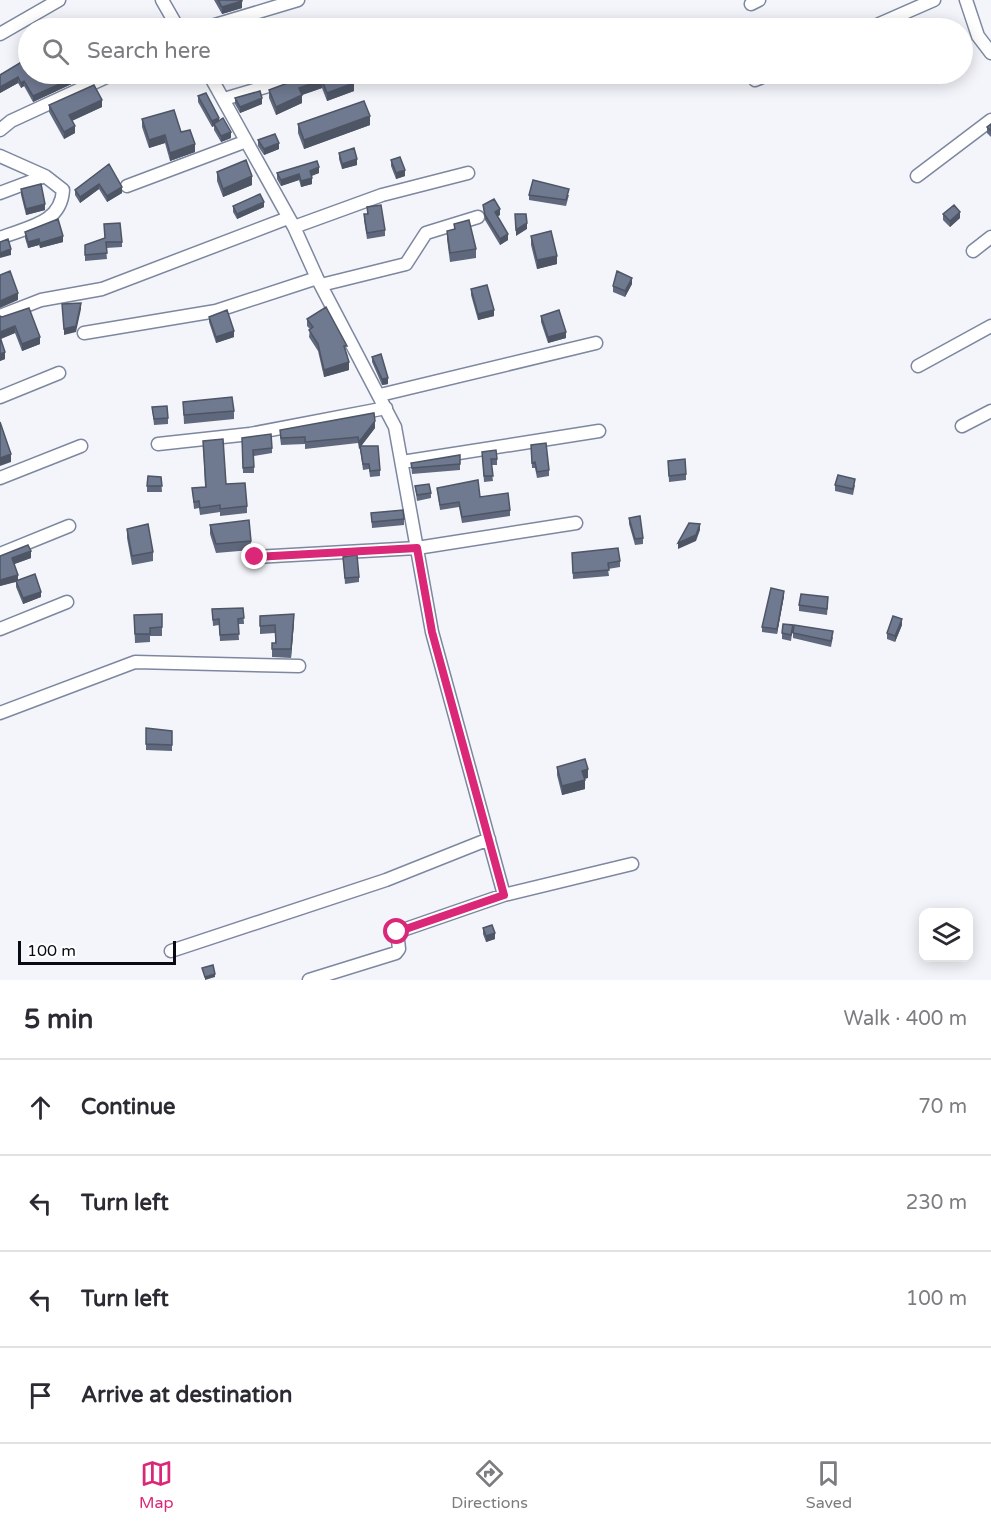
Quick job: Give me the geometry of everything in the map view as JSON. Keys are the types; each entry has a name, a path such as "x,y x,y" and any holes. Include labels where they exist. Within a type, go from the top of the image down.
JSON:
{"street":[{"path":"28,18 59,0"},
{"path":"162,0 172,18"},
{"path":"238,18 298,0"},
{"path":"893,18 934,0"},
{"path":"966,0 972,18"},
{"path":"973,21 978,36 991,53"},
{"path":"0,34 18,24"},
{"path":"0,130 11,121 91,84"},
{"path":"215,84 244,141 291,222 319,282 395,427 432,632 504,895"},
{"path":"224,99 275,84"},
{"path":"917,176 991,120"},
{"path":"127,186 244,141"},
{"path":"0,156 45,176 63,190 61,207 50,218 0,238"},
{"path":"0,316 41,300 102,289 291,222 468,173"},
{"path":"0,194 45,176"},
{"path":"84,333 216,310 319,282 406,264 426,233 478,217"},
{"path":"973,251 991,237"},
{"path":"918,366 991,326"},
{"path":"380,395 596,343"},
{"path":"0,397 59,373"},
{"path":"158,444 250,434 386,408"},
{"path":"962,426 991,411"},
{"path":"402,462 599,431"},
{"path":"0,478 81,446"},
{"path":"255,557 417,548 576,523"},
{"path":"0,554 69,526"},
{"path":"0,628 67,602"},
{"path":"0,713 135,662 299,666"},
{"path":"171,951 386,880 489,839"},
{"path":"309,980 396,953 399,949 397,932 504,895 632,864"}],"building":[{"path":"218,0 242,0 242,1 222,7"},
{"path":"18,64 18,77 0,87 0,75"},
{"path":"26,84 60,84 33,96"},
{"path":"285,84 310,84 299,88 302,95 276,107 269,90"},
{"path":"324,84 351,84 327,93"},
{"path":"94,85 102,100 69,115 75,126 64,132 49,105"},
{"path":"260,91 262,98 240,107 235,98"},
{"path":"206,93 219,118 212,121 198,96"},
{"path":"364,101 370,116 304,140 298,124"},
{"path":"174,110 181,132 190,130 195,144 170,153 165,135 149,140 142,119"},
{"path":"223,118 231,132 221,136 214,124"},
{"path":"275,134 279,143 264,149 258,140"},
{"path":"354,148 357,159 342,164 339,153"},
{"path":"400,157 405,170 396,173 391,160"},
{"path":"246,160 252,176 223,189 217,172"},
{"path":"317,161 319,167 310,171 312,178 301,181 299,174 281,180 277,173"},
{"path":"109,164 122,187 107,196 99,184 80,197 75,190"},
{"path":"533,180 569,189 566,200 529,195"},
{"path":"41,184 45,204 26,209 21,189"},
{"path":"260,194 264,202 237,214 233,206"},
{"path":"494,199 500,209 495,212 508,234 500,239 485,215 483,205"},
{"path":"381,205 385,230 367,233 364,214 368,214 367,207"},
{"path":"954,205 960,212 950,221 943,214"},
{"path":"515,214 526,214 527,223 516,230"},
{"path":"58,219 63,236 40,243 39,239 28,242 25,232"},
{"path":"469,220 476,249 450,253 447,231 455,229 454,224"},
{"path":"120,223 122,242 106,242 107,253 85,255 85,245 105,238 104,224"},
{"path":"551,231 557,256 537,260 531,236"},
{"path":"8,239 11,249 0,253 0,242"},
{"path":"10,271 18,293 0,301 0,275"},
{"path":"617,271 632,278 625,291 613,286"},
{"path":"487,285 494,310 478,314 471,289"},
{"path":"81,303 76,326 64,329 62,304"},
{"path":"326,307 347,346 344,346 349,362 324,370 318,344 309,330 313,327 307,319"},
{"path":"29,308 40,337 22,344 15,326 0,332 0,316"},
{"path":"227,310 234,331 216,337 209,317"},
{"path":"559,310 566,332 548,337 541,316"},
{"path":"0,337 5,352 0,354"},
{"path":"381,354 388,378 382,379 372,357"},
{"path":"232,397 234,411 184,415 183,402"},
{"path":"167,406 168,418 154,419 152,407"},
{"path":"374,413 375,421 359,442 358,437 305,442 305,437 281,438 280,430"},
{"path":"0,422 11,454 0,458"},
{"path":"271,434 272,448 253,450 254,467 243,468 242,438"},
{"path":"223,439 226,484 245,483 247,506 220,509 220,505 200,508 199,501 194,502 192,488 206,487 203,441"},
{"path":"546,443 549,470 537,472 535,462 532,463 531,445"},
{"path":"360,446 378,446 380,470 370,471 369,464 363,464"},
{"path":"496,450 497,459 491,459 493,476 484,476 482,452"},
{"path":"460,455 460,464 412,468 411,463"},
{"path":"685,459 686,474 669,476 668,461"},
{"path":"838,475 855,479 853,489 835,485"},
{"path":"148,476 161,477 162,486 147,486"},
{"path":"478,480 480,497 508,493 510,510 462,517 459,502 440,505 437,488"},
{"path":"429,484 431,493 417,495 415,486"},
{"path":"403,510 404,519 372,522 371,513"},
{"path":"640,516 643,538 635,539 629,518"},
{"path":"249,520 251,541 216,544 210,525"},
{"path":"689,523 700,524 696,535 678,543"},
{"path":"148,524 153,552 132,556 127,529"},
{"path":"28,545 31,551 12,558 18,575 0,580 0,556"},
{"path":"618,548 620,561 608,563 609,570 573,573 572,553"},
{"path":"357,555 359,577 345,578 343,557"},
{"path":"35,574 41,592 23,598 16,581"},
{"path":"771,588 784,591 777,629 762,627"},
{"path":"801,594 828,597 827,609 799,605"},
{"path":"243,608 244,618 238,619 239,634 220,635 219,619 213,620 212,609"},
{"path":"162,614 162,627 150,628 150,634 135,634 134,615"},
{"path":"294,614 291,649 272,649 272,643 276,643 275,625 260,626 260,616"},
{"path":"893,616 902,619 895,636 887,633"},
{"path":"783,624 793,625 791,635 782,633"},
{"path":"794,625 833,631 831,641 793,633"},
{"path":"146,728 172,731 172,745 146,744"},
{"path":"585,759 588,769 582,771 585,780 562,786 557,767"},
{"path":"492,925 495,933 486,936 483,928"},
{"path":"213,965 215,974 205,977 202,968"}],"route":[{"path":"255,557 417,548 432,632 504,895 397,932"}]}
